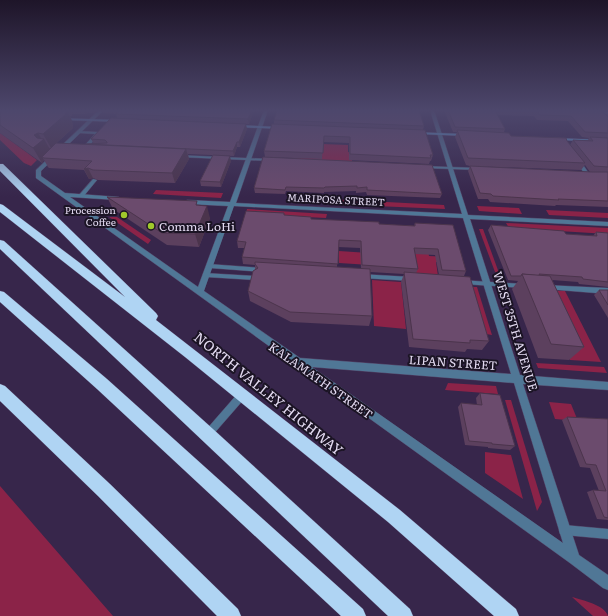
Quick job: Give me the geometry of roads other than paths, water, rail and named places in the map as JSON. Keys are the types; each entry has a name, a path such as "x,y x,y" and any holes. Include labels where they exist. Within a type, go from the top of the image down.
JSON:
{"highway":[{"path":"0,166 190,353"},
{"name":"NORTH VALLEY HIGHWAY","path":"0,207 190,353 394,516 509,616"},
{"path":"0,243 404,616"},
{"path":"0,246 13,255"},
{"path":"0,295 59,345 356,616"},
{"path":"0,391 104,490 231,616"}],"street":[{"path":"60,150 72,139"},
{"path":"200,293 256,139"},
{"name":"WEST 35TH AVENUE","path":"442,139 574,559"},
{"path":"567,139 608,141"},
{"name":"KALAMATH STREET","path":"60,150 38,171 38,177 608,583"},
{"path":"62,195 123,198"},
{"name":"MARIPOSA STREET","path":"178,201 608,224"},
{"name":"LIPAN STREET","path":"296,362 608,386"}],"lane":[{"path":"93,139 86,146 100,147"},
{"path":"49,150 70,151"},
{"path":"86,152 94,152"},
{"path":"174,156 277,160"},
{"path":"574,157 588,174"},
{"path":"415,167 486,170"},
{"path":"580,174 594,175"},
{"path":"81,196 95,180"},
{"path":"210,266 273,270"},
{"path":"206,275 255,278"},
{"path":"352,275 422,280"},
{"path":"454,282 608,291"},
{"path":"208,434 242,395"},
{"path":"564,530 608,534"}],"place":[{"name":"Procession Coffee","path":"124,215"},
{"name":"Comma LoHi","path":"151,226"}]}
